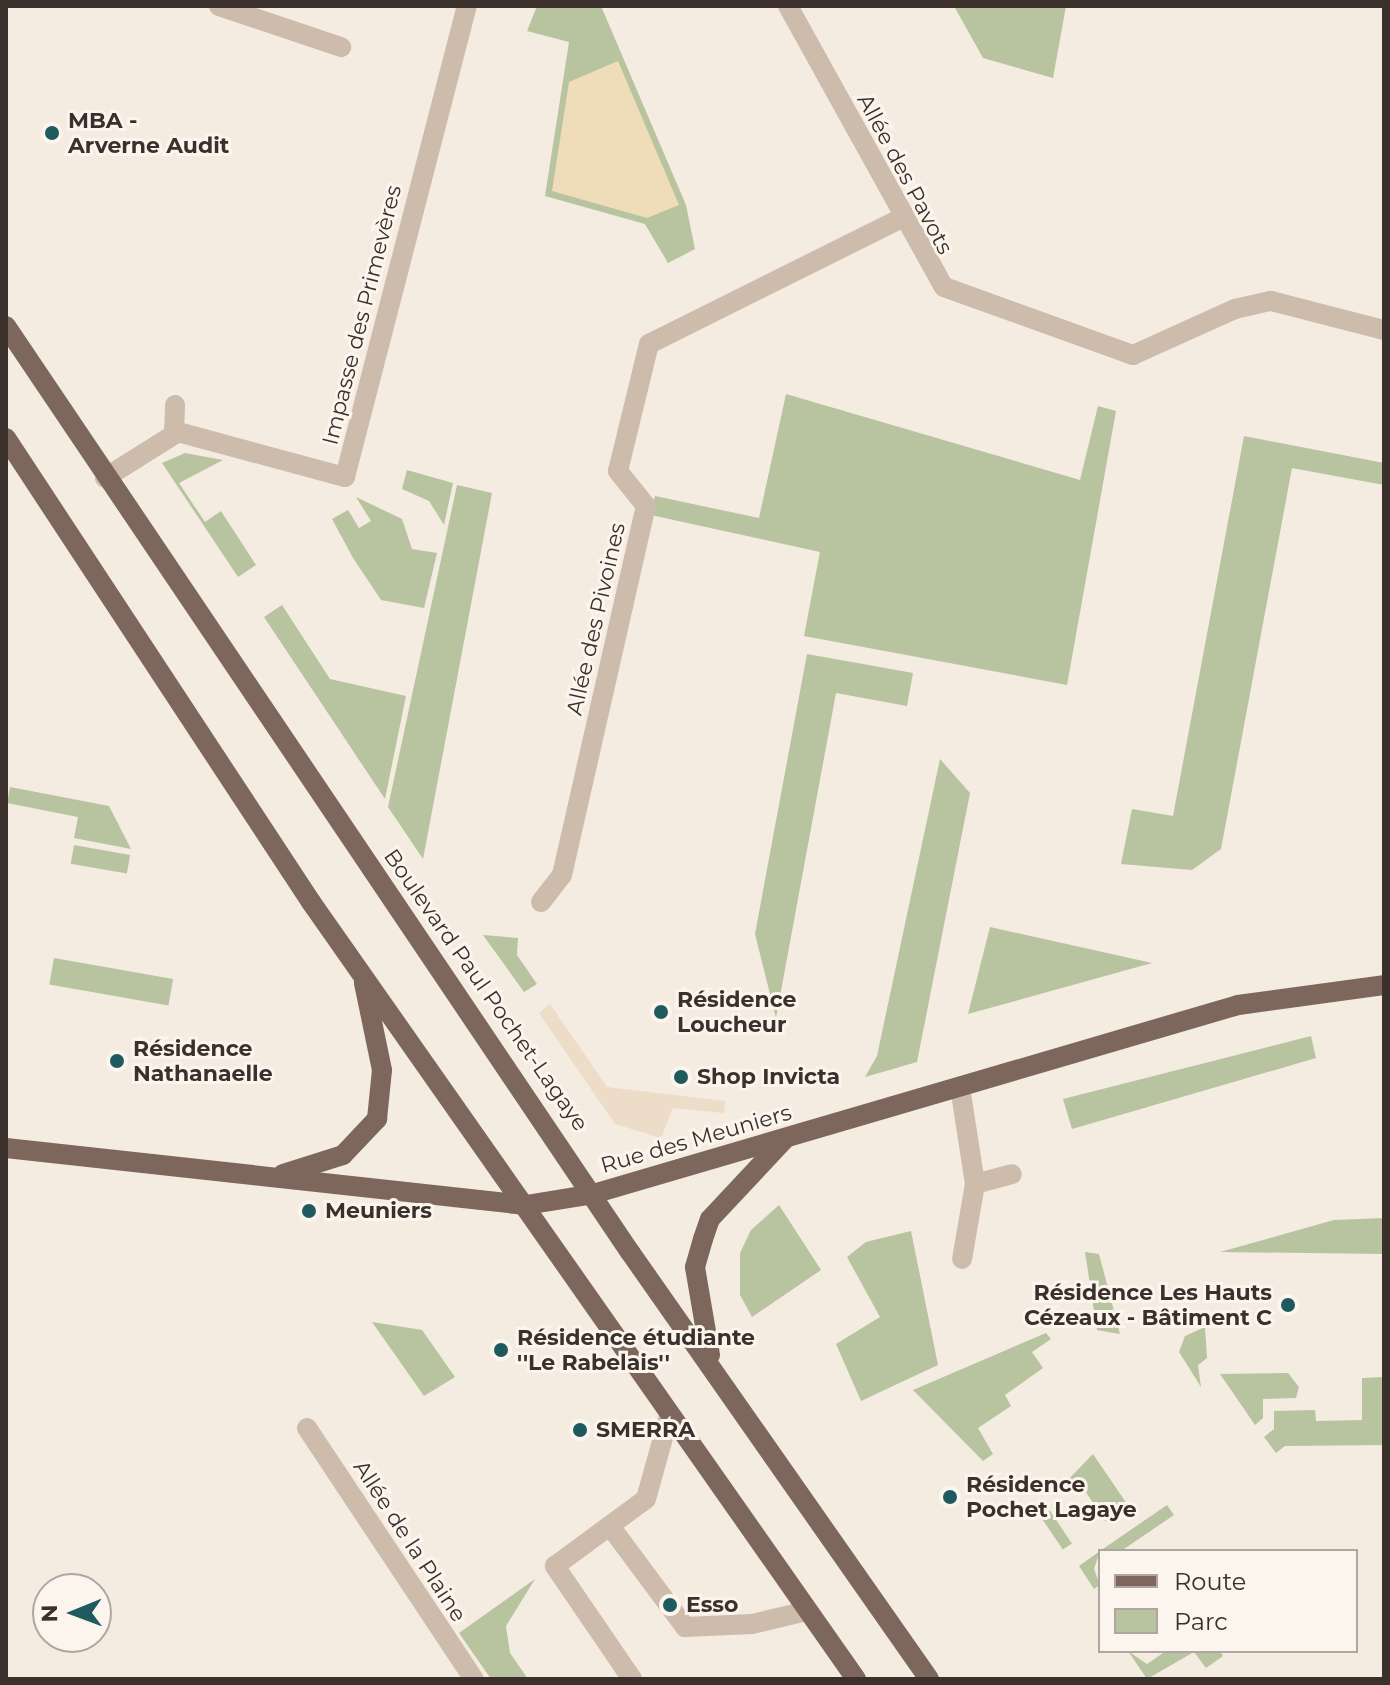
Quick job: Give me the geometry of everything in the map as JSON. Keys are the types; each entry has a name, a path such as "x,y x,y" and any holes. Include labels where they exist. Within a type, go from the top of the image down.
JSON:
{"main road":[{"name":"Boulevard Paul Pochet-Lagaye","path":"6,326 105,478 593,1194 929,1679"},
{"path":"6,438 175,703 526,1205 669,1416 856,1679"},
{"path":"264,1178 326,1165 377,1119 382,1070 363,975"},
{"name":"Rue des Meuniers","path":"6,1148 526,1205 593,1194 1238,1005 1296,992 1384,985"},
{"path":"712,1364 698,1254 710,1219 784,1140"}],"street":[{"path":"219,6 341,47"},
{"name":"Impasse des Primevères","path":"174,434 193,432 345,477 467,6"},
{"name":"Allée des Pavots","path":"788,6 902,218 944,287 1133,355 1235,309 1271,301 1384,330"},
{"name":"Allée des Pivoines","path":"541,902 562,875 646,506 618,471 649,344 902,218"},
{"path":"105,478 174,434 175,405"},
{"path":"960,1087 975,1184 962,1259"},
{"path":"975,1184 1012,1174"},
{"path":"632,1679 555,1566 646,1499 669,1416"},
{"name":"Allée de la Plaine","path":"307,1428 474,1679"},
{"path":"610,1526 685,1627 752,1624 807,1611"}],"green space":[{"path":"537,6 601,6 686,205 695,249 668,263 645,224 545,196 569,42 527,31"},
{"path":"954,6 1066,6 1053,78 983,58"},
{"path":"786,394 1080,480 1098,406 1116,411 1067,685 804,636 820,552 651,515 655,496 759,518"},
{"path":"1244,436 1384,463 1384,485 1292,468 1221,849 1192,870 1121,864 1132,809 1173,816"},
{"path":"185,453 223,460 179,483 205,522 221,511 256,565 238,577 162,463"},
{"path":"407,470 453,483 444,525 429,501 402,489"},
{"path":"457,485 492,493 423,859 388,807"},
{"path":"356,497 402,519 412,549 437,553 424,608 381,600 353,558 332,519 348,510 359,528 371,521"},
{"path":"282,605 330,679 406,696 385,799 264,617"},
{"path":"807,654 913,673 907,706 836,693 776,1018 755,934"},
{"path":"940,759 970,793 917,1062 865,1077 877,1056"},
{"path":"10,787 109,806 131,849 74,838 78,817 7,803"},
{"path":"74,845 130,855 127,874 71,864"},
{"path":"990,927 1152,963 968,1014"},
{"path":"483,935 518,938 517,955 537,984 524,992"},
{"path":"54,958 173,979 168,1006 49,985"},
{"path":"1311,1036 1316,1058 1072,1129 1063,1099"},
{"path":"779,1205 821,1270 752,1317 740,1295 740,1253 751,1230"},
{"path":"1384,1218 1384,1254 1220,1252 1334,1220"},
{"path":"911,1231 938,1365 861,1401 836,1344 880,1317 847,1257 866,1242"},
{"path":"1085,1252 1099,1254 1120,1334 1097,1330"},
{"path":"372,1322 422,1330 455,1377 424,1396"},
{"path":"1205,1327 1207,1358 1198,1365 1201,1387 1179,1352 1185,1336"},
{"path":"1046,1333 1051,1339 1032,1352 1043,1368 1005,1395 1011,1406 978,1428 993,1454 983,1461 913,1390"},
{"path":"1288,1373 1299,1387 1296,1398 1263,1399 1263,1418 1255,1425 1220,1374"},
{"path":"1384,1377 1384,1445 1285,1446 1276,1453 1264,1437 1274,1429 1274,1411 1315,1410 1316,1421 1362,1420 1362,1378"},
{"path":"1093,1454 1129,1507 1106,1522 1079,1482 1065,1491 1062,1486"},
{"path":"1044,1502 1072,1543 1063,1550 1035,1508"},
{"path":"1167,1505 1174,1515 1124,1549 1103,1549"},
{"path":"1098,1552 1094,1569 1098,1586 1094,1589 1079,1566"},
{"path":"535,1579 506,1626 510,1653 528,1679 491,1679 459,1633"},
{"path":"1129,1653 1147,1664 1163,1653 1192,1653 1147,1679"},
{"path":"1195,1653 1221,1653 1223,1656 1206,1668"}],"sand":[{"path":"618,61 679,205 647,218 552,191 569,82"}],"shaded area":[{"path":"550,1004 607,1087 725,1101 724,1113 673,1108 661,1138 615,1124 539,1013"}],"place":[{"name":"MBA - Arverne Audit","path":"52,133"},
{"name":"Résidence Loucheur","path":"661,1012"},
{"name":"Résidence Nathanaelle","path":"117,1061"},
{"name":"Shop Invicta","path":"681,1077"},
{"name":"Meuniers","path":"309,1211"},
{"name":"Résidence Les Hauts Cézeaux - Bâtiment C","path":"1288,1305"},
{"name":"Résidence étudiante ''Le Rabelais''","path":"501,1350"},
{"name":"SMERRA","path":"580,1430"},
{"name":"Résidence Pochet Lagaye","path":"950,1497"},
{"name":"Esso","path":"670,1605"}]}
